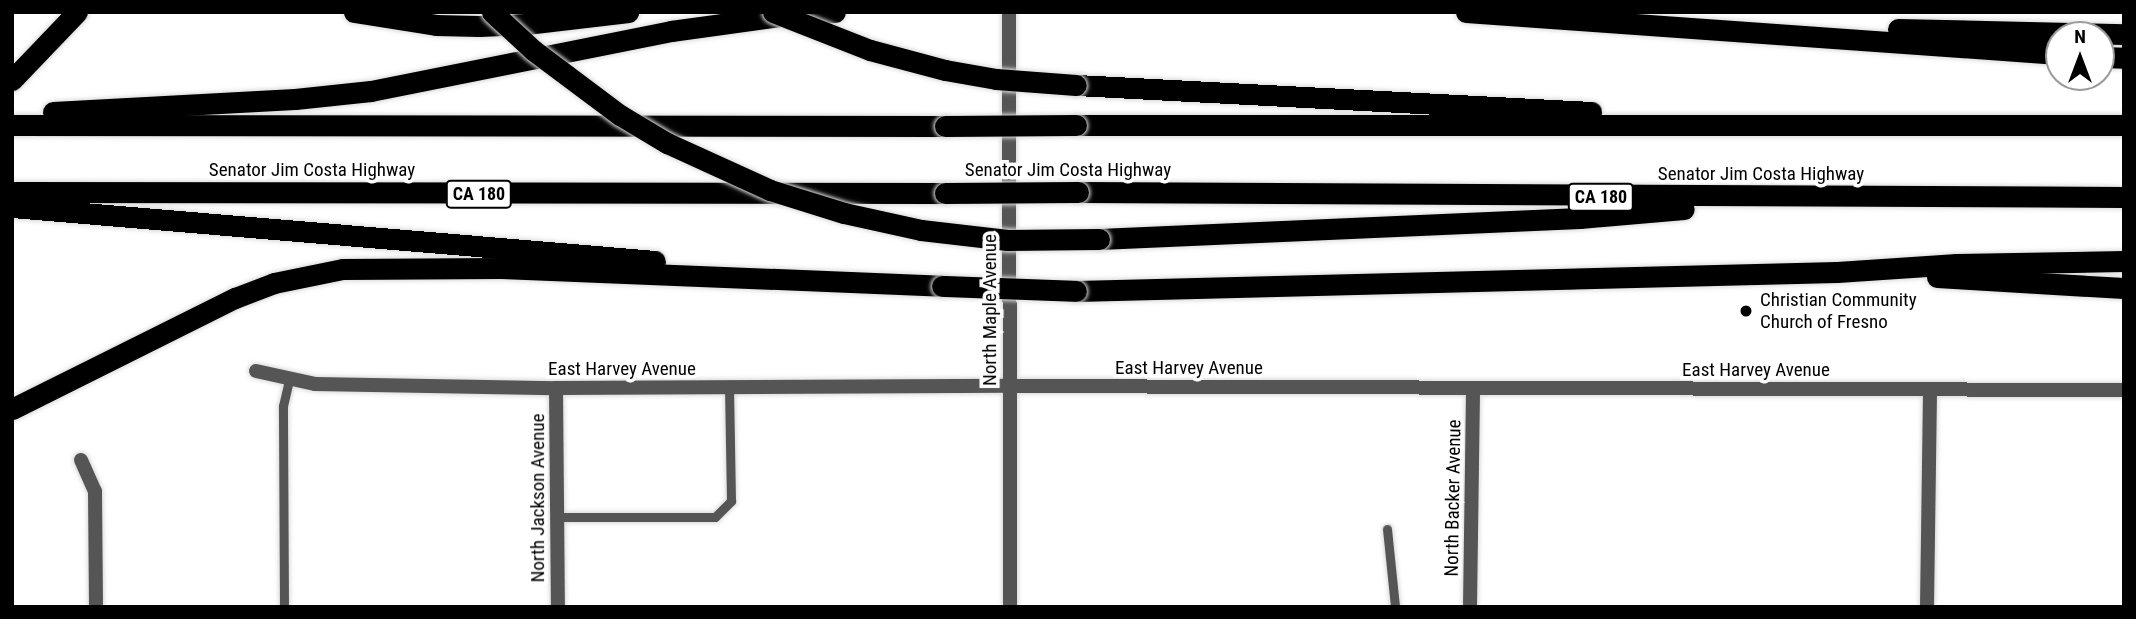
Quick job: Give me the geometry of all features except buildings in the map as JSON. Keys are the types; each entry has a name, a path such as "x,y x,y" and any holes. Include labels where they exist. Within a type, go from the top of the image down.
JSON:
{"highway":[{"path":"12,80 77,12"},
{"path":"354,12 436,25 479,26 526,24 628,12"},
{"path":"492,12 534,50 620,115 667,143 770,190 880,222 946,234 1007,240 1099,239 1580,218 1834,197"},
{"path":"773,12 870,50 921,64 996,79 1834,126"},
{"path":"12,114 295,99 371,91 671,31 781,16 835,12"},
{"path":"1466,12 2045,53"},
{"path":"1648,24 1807,24 1944,32 2124,34"},
{"path":"12,125 2124,125"},
{"name":"Senator Jim Costa Highway","path":"12,192 1078,192 2124,197"},
{"path":"12,207 942,286"},
{"path":"12,409 235,298 274,284 343,269 501,268 1076,291 1837,272 1957,264 2124,261"},
{"path":"1837,272 2124,288"}],"street":[{"name":"North Maple Avenue","path":"1009,12 1010,607"},
{"name":"East Harvey Avenue","path":"256,371 289,381 315,384 556,388 1010,386 1473,390 2124,390"},
{"name":"North Jackson Avenue","path":"556,388 558,607"},
{"name":"North Backer Avenue","path":"1470,607 1473,390"},
{"path":"1927,607 1930,390"},
{"path":"81,460 92,480 94,491 96,607"}],"lane":[{"path":"284,607 283,406 289,381"},
{"path":"557,517 715,517 731,500 729,387"},
{"path":"1387,529 1395,607"}],"place":[{"name":"Christian Community Church of Fresno","path":"1746,311"}]}
